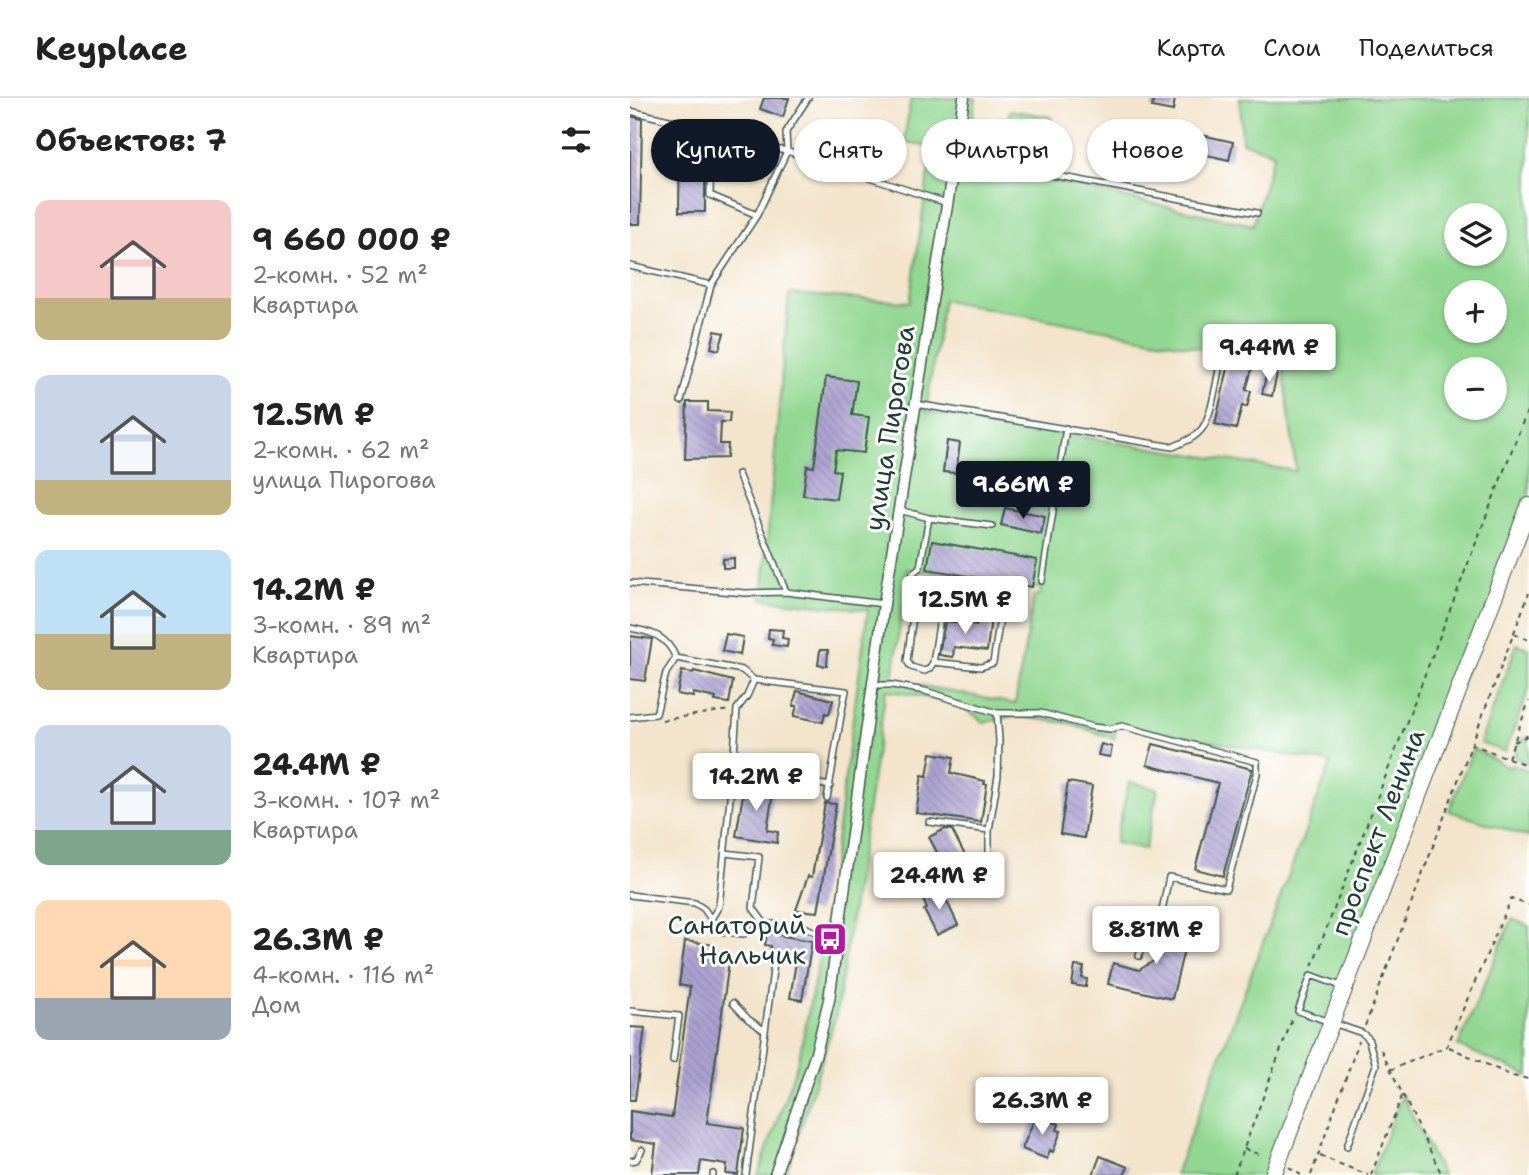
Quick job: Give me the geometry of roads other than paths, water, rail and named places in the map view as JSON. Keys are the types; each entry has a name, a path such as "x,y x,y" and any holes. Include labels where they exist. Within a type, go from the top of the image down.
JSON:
{"main road":[{"name":"проспект Ленина","path":"1273,1175 1529,506"}],"street":[{"name":"улица Пирогова","path":"961,119 964,98"},
{"name":"улица Пирогова","path":"775,1175 824,1024 884,604 951,182"}],"lane":[{"path":"681,401 711,285 758,215 787,151 786,132 808,98"},
{"path":"630,111 665,119"},
{"path":"780,150 947,203"},
{"path":"1073,179 1257,213"},
{"path":"710,182 710,195 758,215"},
{"path":"630,266 711,285"},
{"path":"916,404 1173,447 1192,438 1202,429 1220,365"},
{"path":"1042,582 1066,428"},
{"path":"738,474 786,592"},
{"path":"899,510 929,518 992,526"},
{"path":"929,518 920,567 913,573 911,589 915,601 907,661 911,667 925,671 933,662 942,605"},
{"path":"630,583 745,593 786,592 884,604"},
{"path":"915,601 995,612 999,615 996,657 993,663 981,667 933,662"},
{"path":"630,628 653,632 665,639 676,659"},
{"path":"676,659 742,670 754,680 846,691 827,798"},
{"path":"630,717 656,714 666,673 676,659"},
{"path":"711,919 719,906 737,709 754,680"},
{"path":"872,685 892,685 925,691 997,713 1041,713 1093,727 1110,729 1122,726 1257,762 1257,774 1226,888 1169,877 1162,910 1150,919 1139,956"},
{"path":"954,889 976,872 989,856 989,830 998,776 997,713"},
{"path":"767,774 830,786"},
{"path":"929,822 989,830"},
{"path":"725,853 759,857 753,908 765,924"},
{"path":"630,895 695,903 704,909 719,931 744,934 765,924 802,925 817,933 838,936"},
{"path":"747,1175 774,963"},
{"path":"1344,987 1311,975 1298,1010 1362,1033 1368,1038 1376,1065 1348,1146"},
{"path":"733,1003 748,1019 765,1031"},
{"path":"630,1011 679,1016 673,1060"},
{"path":"630,1161 636,1160 642,1150"}],"place":[{"name":"Санаторий Нальчик","path":"830,939"}]}
